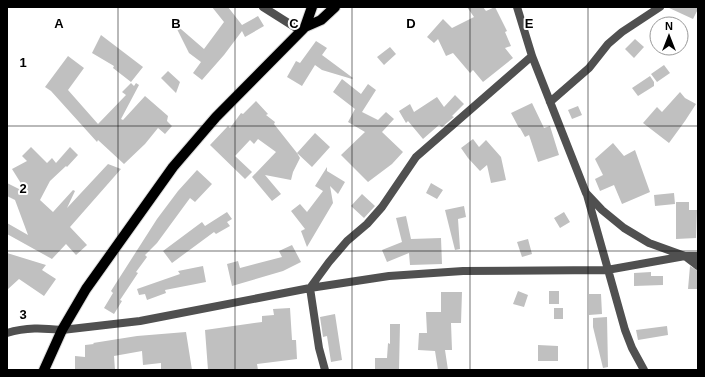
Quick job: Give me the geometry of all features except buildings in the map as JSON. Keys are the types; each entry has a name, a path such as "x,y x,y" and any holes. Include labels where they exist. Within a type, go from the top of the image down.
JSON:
{"main road":[{"path":"304,29 312,7"},
{"path":"44,370 62,330 86,289 173,167 216,116 304,29 321,20 335,7"}],"street":[{"path":"263,7 304,29"},
{"path":"517,7 532,56 586,193 625,330 644,370"},
{"path":"550,102 589,68 608,44 622,32 660,7"},
{"path":"325,370 319,348 310,288 343,246 382,206 416,157 532,56"},
{"path":"586,193 602,210 624,228 649,242 685,256 698,266"},
{"path":"7,333 37,327 62,330 140,321 310,288 389,276 463,271 607,270 685,256 698,256"}]}
